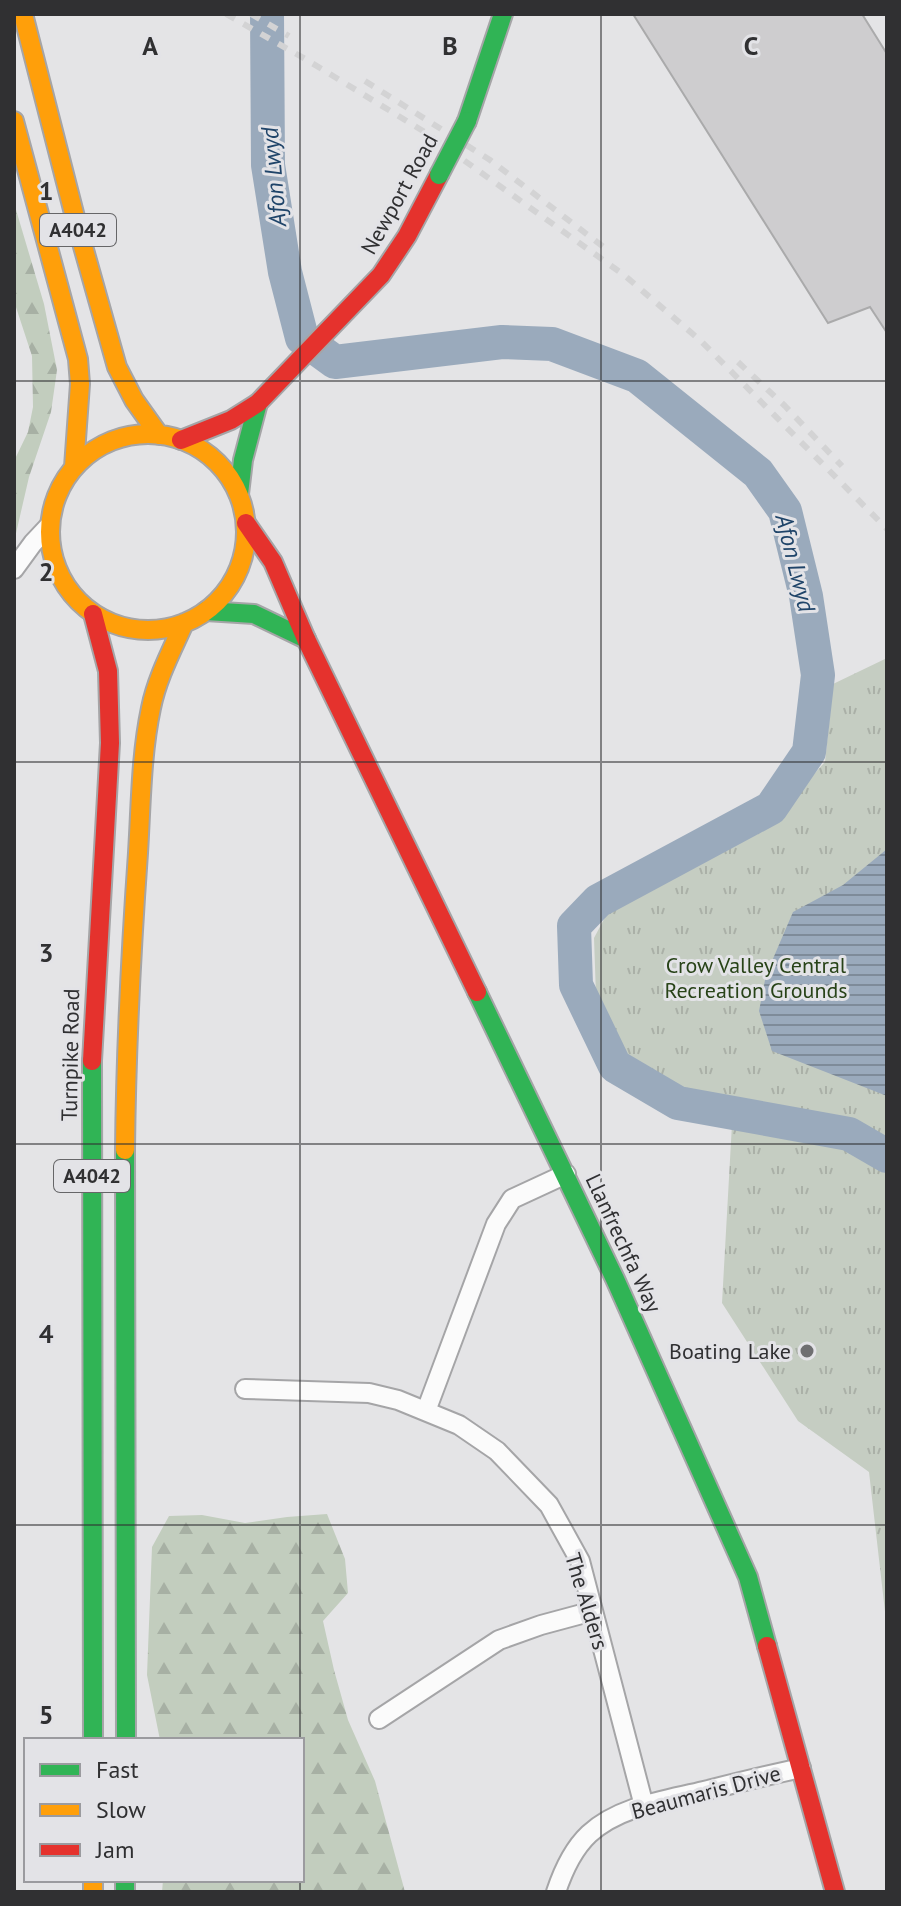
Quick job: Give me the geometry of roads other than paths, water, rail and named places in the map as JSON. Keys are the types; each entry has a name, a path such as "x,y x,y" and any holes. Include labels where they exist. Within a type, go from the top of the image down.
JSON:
{"main road":[{"name":"A4042","path":"23,14 117,367 134,400 159,435"},
{"name":"Newport Road","path":"181,440 231,420 258,403 381,275 407,236 467,121 503,14"},
{"name":"A4042","path":"14,121 78,359 80,384 74,467"},
{"path":"239,494 243,460 258,403"},
{"path":"136,434 159,435 181,440 199,449 216,461 229,476 239,494 246,523 246,543 233,581 221,598 206,611 184,623 161,629 137,630 93,614 74,597 59,576 51,551 49,526 53,504 62,484 74,467 92,451 113,440 136,434"},
{"name":"Llanfrechfa Way","path":"246,523 273,562 306,639 566,1174 748,1577 835,1892"},
{"path":"206,611 254,614 306,639"},
{"name":"Turnpike Road","path":"93,614 108,671 110,743 92,1044 93,1738"},
{"name":"A4042","path":"126,1738 124,1265 126,1066 134,908 145,749 151,707 184,623"}],"street":[{"path":"14,569 49,526"},
{"path":"426,1411 496,1224 512,1199 566,1174"},
{"name":"The Alders","path":"245,1389 369,1393 398,1400 459,1425 497,1451 549,1505 580,1561 644,1806"},
{"path":"379,1719 499,1640 593,1611"},
{"name":"Beaumaris Drive","path":"556,1892 577,1848 590,1832 612,1818 644,1806 801,1768"}],"water":[{"path":"887,849 887,1096 772,1051 759,1011 766,975 793,912 843,885"}],"waterway":[{"name":"Afon Lwyd","path":"267,14 268,165 285,272 302,338 335,362 502,342 552,344 637,376 758,473 785,511 806,596 818,675 809,752 771,808 598,901 574,926 576,985 615,1066 678,1103 849,1134 887,1156"}],"railway":[{"path":"226,14 423,131 624,275 701,341 887,529"},
{"path":"251,14 289,36"},
{"path":"365,81 490,160 610,252"},
{"path":"738,362 842,466"}],"place":[{"name":"Boating Lake","path":"807,1351"}],"park label":[{"name":"Crow Valley Central Recreation Grounds","path":"756,978"}]}
